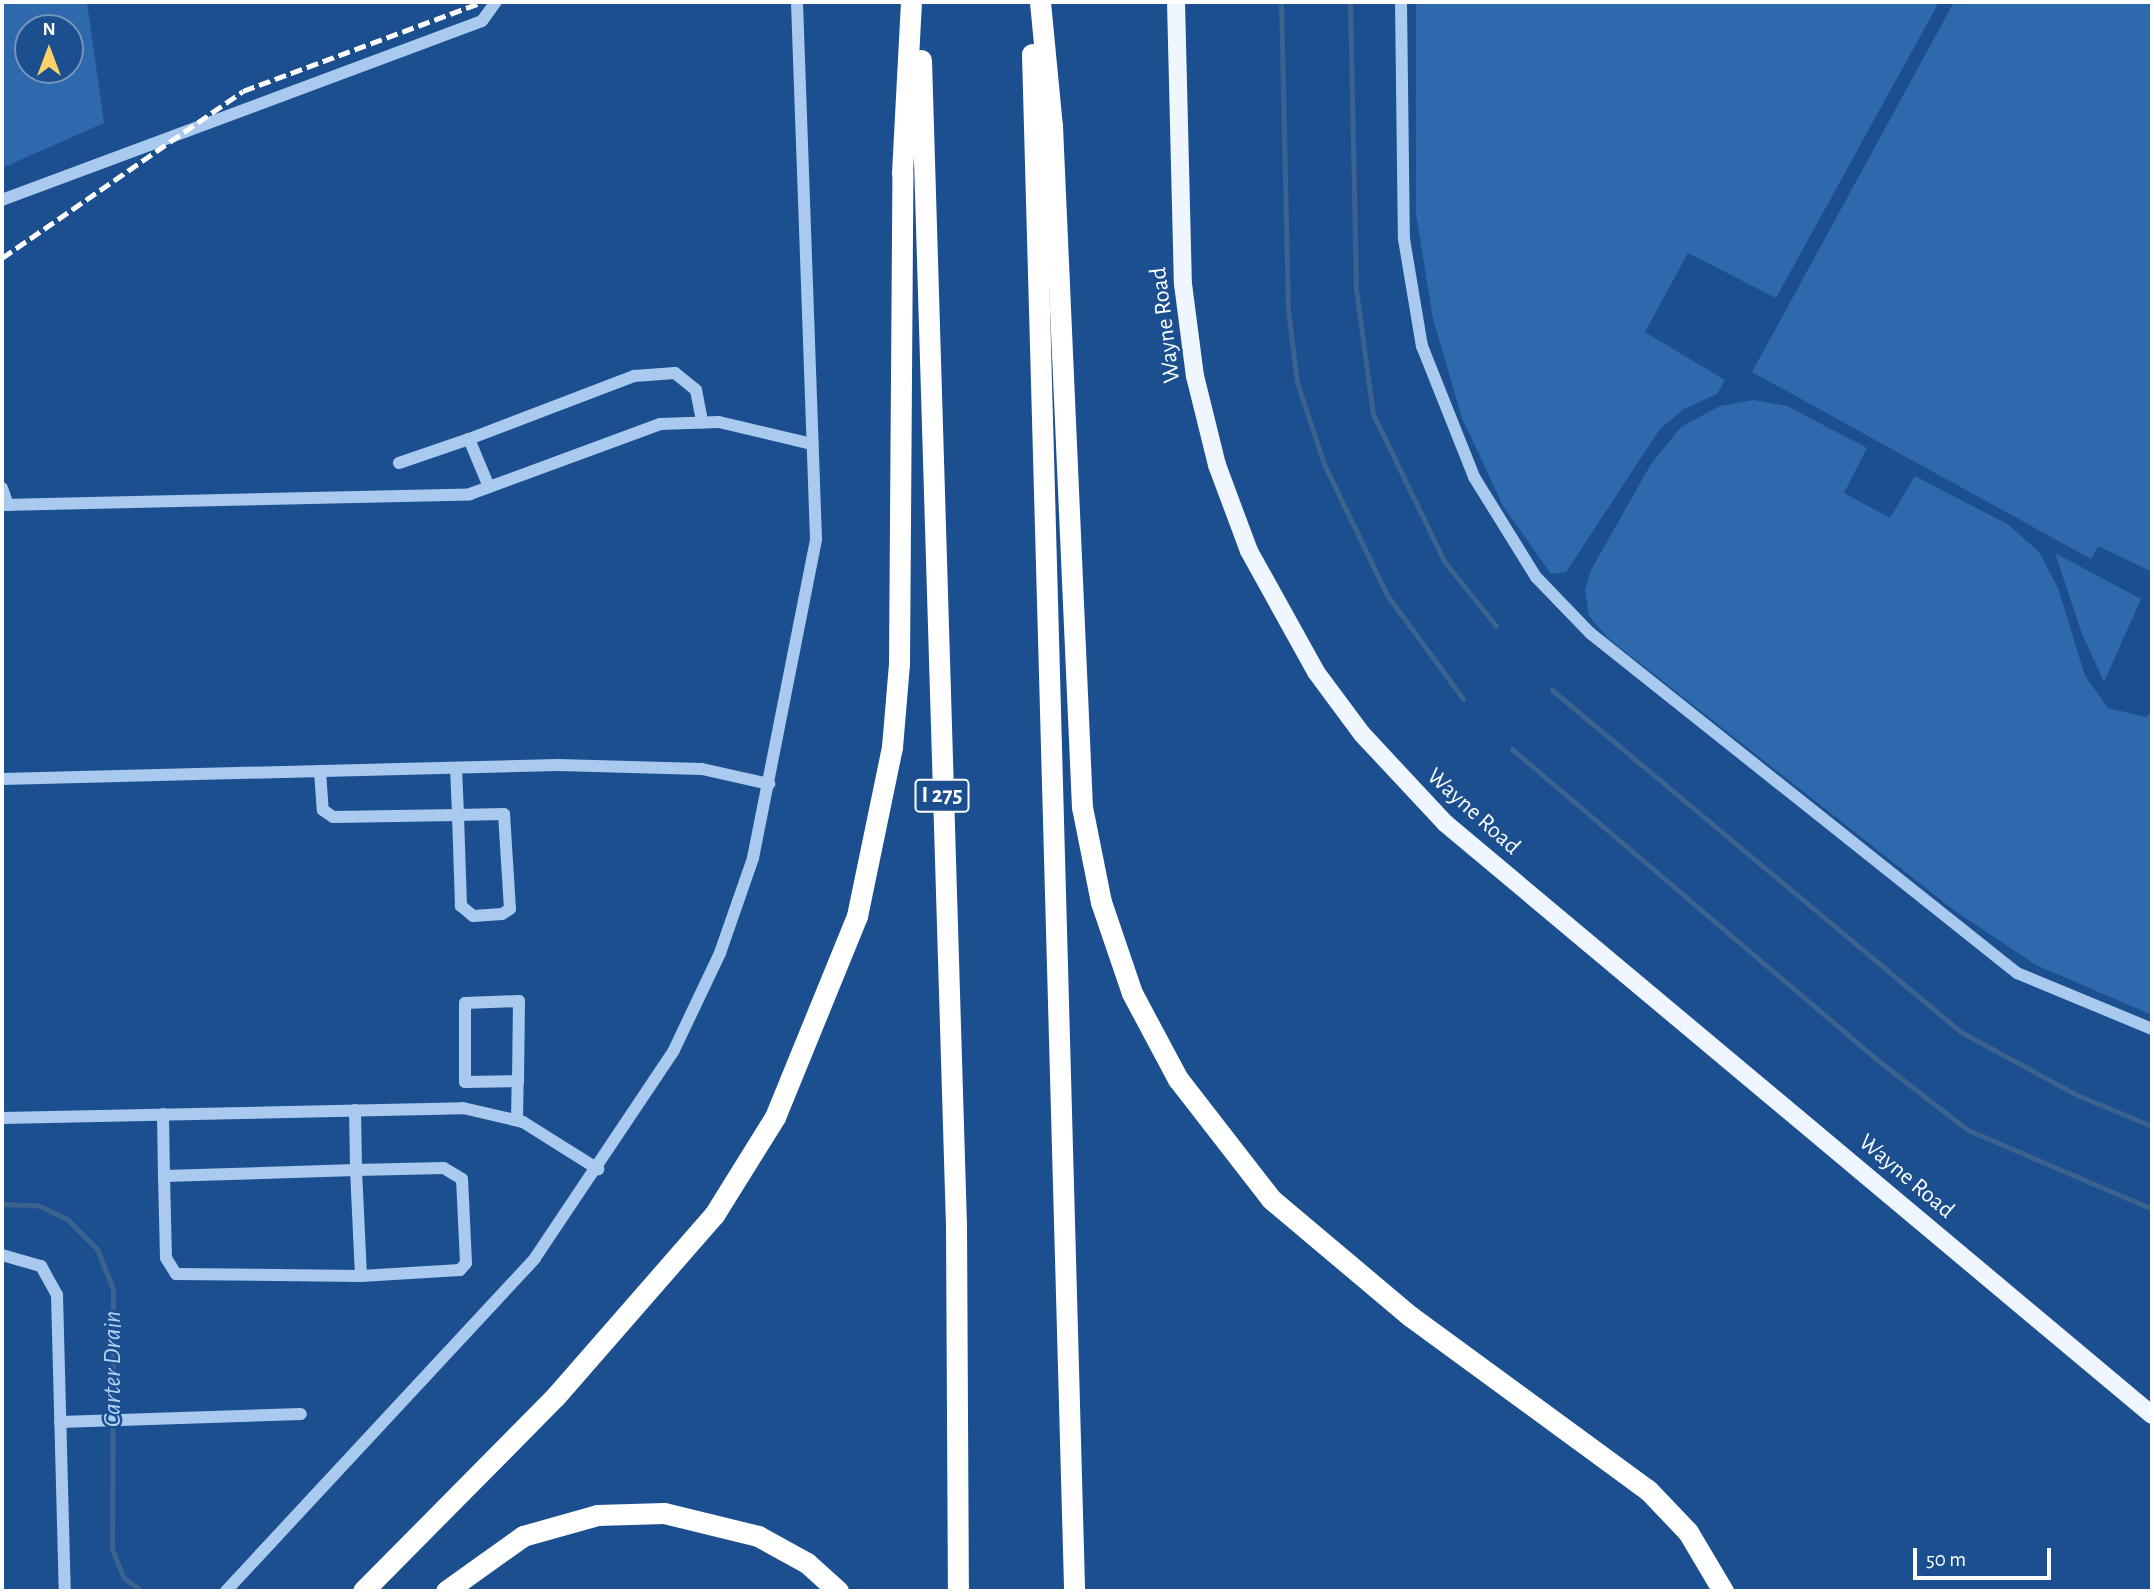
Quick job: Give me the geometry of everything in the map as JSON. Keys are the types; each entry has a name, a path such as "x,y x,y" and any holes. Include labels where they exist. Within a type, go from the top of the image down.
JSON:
{"highway":[{"path":"363,1591 555,1397 714,1215 775,1117 857,916 892,747 899,664 902,173 911,2"},
{"name":"I 275","path":"919,2 956,1223 958,1591"},
{"path":"1031,2 1074,1591"},
{"path":"1040,2 1052,126 1082,807 1101,902 1132,993 1178,1079 1271,1199 1410,1316 1648,1490 1688,1532 1723,1591"},
{"path":"446,1591 523,1536 597,1515 664,1513 758,1536 807,1563 838,1591"}],"main road":[{"name":"Wayne Road","path":"1176,2 1183,284 1195,376 1217,465 1250,551 1316,672 1363,734 1445,823 2152,1415"}],"lane":[{"path":"2,200 482,21 496,2"},
{"path":"226,1591 535,1258 598,1169 674,1050 720,953 752,858 816,539 797,2"},
{"path":"1401,2 1404,239 1422,346 1474,477 1536,577 1590,634 2017,973 2152,1029"},
{"path":"399,463 634,376 675,373 696,390 702,422"},
{"path":"2,488 5,505 362,500 470,494 660,424 702,422 813,444"},
{"path":"469,439 489,487"},
{"path":"2,779 456,768 702,769 769,783"},
{"path":"320,771 323,810 333,817 458,815 508,817 510,909 502,914 474,916 461,906 458,815 456,768"},
{"path":"517,1120 518,1081 519,1001 465,1003 465,1082 518,1081"},
{"path":"2,1118 463,1108 517,1120 598,1169"},
{"path":"355,1110 361,1276"},
{"path":"163,1114 164,1176 166,1258 176,1274 453,1274 466,1263 461,1179 455,1171 356,1170 164,1176"},
{"path":"2,1255 41,1266 57,1295 65,1591"},
{"path":"60,1422 301,1414"}],"shaded area":[{"path":"2,2 87,2 104,123 2,168"},
{"path":"1416,2 1939,2 1776,298 1688,253 1645,332 1725,380 1717,394 1684,409 1660,429 1566,572 1551,574 1503,506 1462,418 1433,319 1416,214"},
{"path":"1954,2 2152,2 2152,572 2098,546 2091,559 1752,372"},
{"path":"1753,400 1787,406 1867,448 1844,493 1890,518 1915,476 2009,525 2039,552 2058,588 2085,676 2108,708 2146,717 2152,710 2152,1015 2036,965 1955,911 1608,638 1589,616 1585,589 1591,570 1651,464 1681,427 1720,406"},
{"path":"2055,553 2141,599 2104,682 2082,634"}],"waterway":[{"path":"1281,2 1288,310 1297,382 1324,464 1387,595 1463,699"},
{"path":"1350,2 1356,289 1373,414 1444,561 1496,626"},
{"path":"1552,690 1961,1032 2077,1095 2152,1126"},
{"path":"1512,749 1876,1059 1968,1130 2152,1209"},
{"name":"Carter Drain","path":"2,1204 37,1205 67,1219 97,1249 113,1289 112,1549 124,1578 142,1591"}],"railway":[{"path":"2,258 243,91 482,2"}]}
